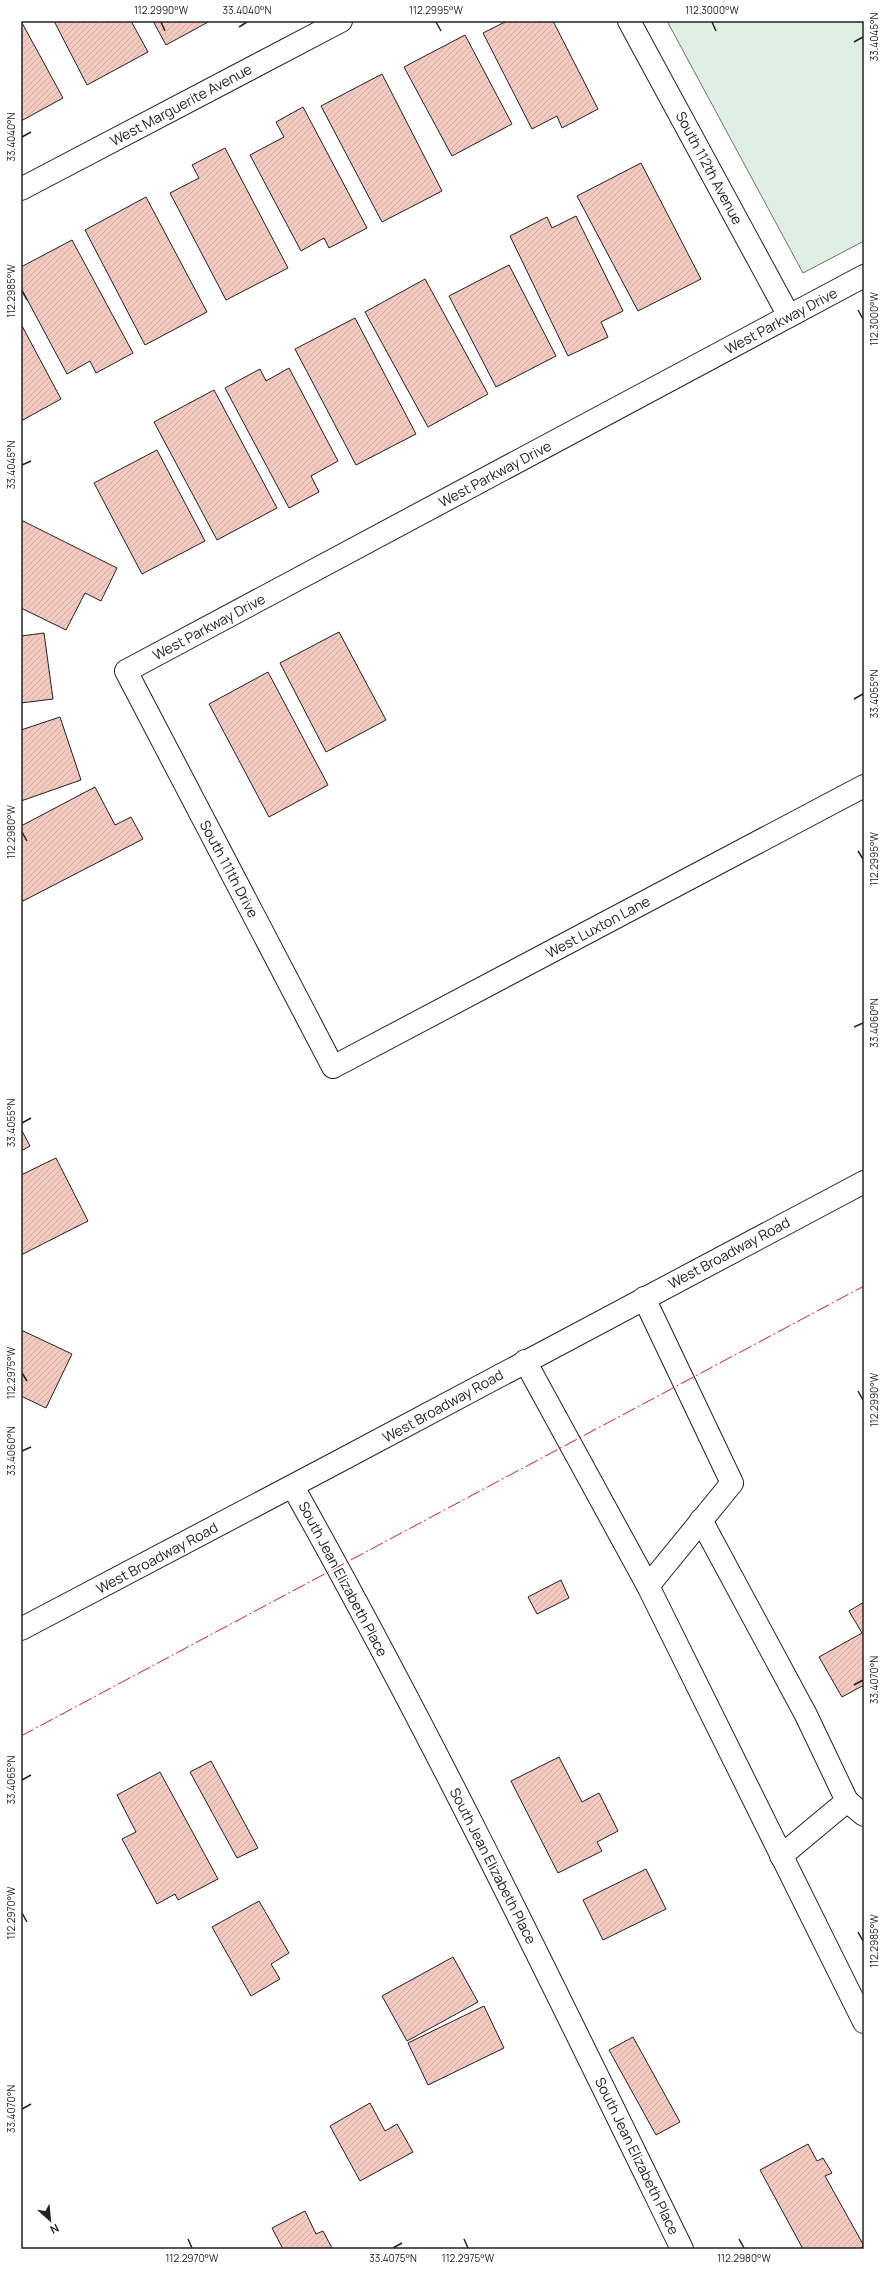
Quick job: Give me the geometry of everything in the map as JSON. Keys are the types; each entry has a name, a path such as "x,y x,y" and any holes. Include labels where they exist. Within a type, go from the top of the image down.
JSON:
{"street":[{"name":"West Marguerite Avenue","path":"21,189 341,21"},
{"name":"South 112th Avenue","path":"629,21 789,316"},
{"name":"West Parkway Drive","path":"126,671 864,276"},
{"name":"South 111th Drive","path":"126,671 332,1066"},
{"name":"West Luxton Lane","path":"332,1066 864,786"},
{"name":"West Broadway Road","path":"21,1629 293,1487 525,1361 864,1182"},
{"path":"644,1298 732,1483 648,1586"},
{"path":"525,1361 648,1586 864,2022"},
{"name":"South Jean Elizabeth Place","path":"293,1487 429,1742 533,1944 682,2249"},
{"path":"702,1520 806,1715 846,1801 864,1815"},
{"path":"781,1856 846,1801"}],"green space":[{"path":"667,21 864,21 864,241 803,273"}],"building":[{"path":"21,21 63,98 21,121"},
{"path":"54,21 131,21 148,52 87,85"},
{"path":"153,21 210,21 166,45"},
{"path":"507,21 553,21 598,109 562,128 557,116 532,129 483,33"},
{"path":"465,35 512,124 452,156 404,67"},
{"path":"382,74 442,191 382,222 321,106"},
{"path":"303,107 367,228 329,248 324,238 301,251 250,155 284,137 276,122"},
{"path":"225,148 288,268 226,300 170,193 199,178 192,165"},
{"path":"641,163 701,279 638,311 577,196"},
{"path":"146,197 207,312 145,345 85,230"},
{"path":"576,216 623,311 601,322 608,337 568,356 510,236 547,217 552,228"},
{"path":"72,240 133,353 96,373 90,361 67,374 21,288 21,267"},
{"path":"509,265 556,356 496,387 449,296"},
{"path":"425,279 488,394 428,427 365,312"},
{"path":"355,318 416,434 356,465 295,349"},
{"path":"21,324 61,399 21,421"},
{"path":"289,368 338,461 311,476 319,492 289,508 225,388 260,369 266,381"},
{"path":"214,390 277,508 217,540 154,422"},
{"path":"157,450 205,541 142,574 94,483"},
{"path":"21,520 117,568 101,601 85,593 66,630 21,608"},
{"path":"339,632 386,720 326,752 280,663"},
{"path":"44,633 53,699 21,703 21,636"},
{"path":"268,672 328,785 269,817 209,704"},
{"path":"60,717 81,780 21,801 21,730"},
{"path":"95,787 115,825 131,817 143,839 23,901 21,897 21,826"},
{"path":"21,1129 30,1146 21,1151"},
{"path":"56,1158 88,1221 21,1255 21,1175"},
{"path":"21,1330 72,1354 46,1408 21,1396"},
{"path":"561,1580 569,1598 537,1614 528,1597"},
{"path":"864,1602 864,1685 842,1697 819,1657 862,1633 849,1611"},
{"path":"559,1757 582,1802 599,1793 618,1831 597,1842 602,1851 558,1873 511,1781"},
{"path":"211,1761 258,1848 237,1858 190,1772"},
{"path":"160,1772 218,1879 178,1900 175,1894 157,1904 122,1839 136,1832 117,1795"},
{"path":"646,1869 666,1909 603,1940 583,1900"},
{"path":"259,1901 289,1953 271,1964 280,1979 251,1996 212,1927"},
{"path":"453,1957 478,2002 407,2041 382,1996"},
{"path":"484,2006 504,2048 428,2085 408,2043"},
{"path":"633,2037 680,2122 656,2135 609,2050"},
{"path":"370,2103 385,2131 397,2124 413,2152 360,2181 330,2126"},
{"path":"808,2144 817,2161 823,2158 832,2173 825,2176 864,2246 859,2249 803,2249 760,2170"},
{"path":"305,2211 316,2234 323,2231 332,2248 283,2249 272,2228"}],"power":[{"path":"21,1736 864,1286"}]}
